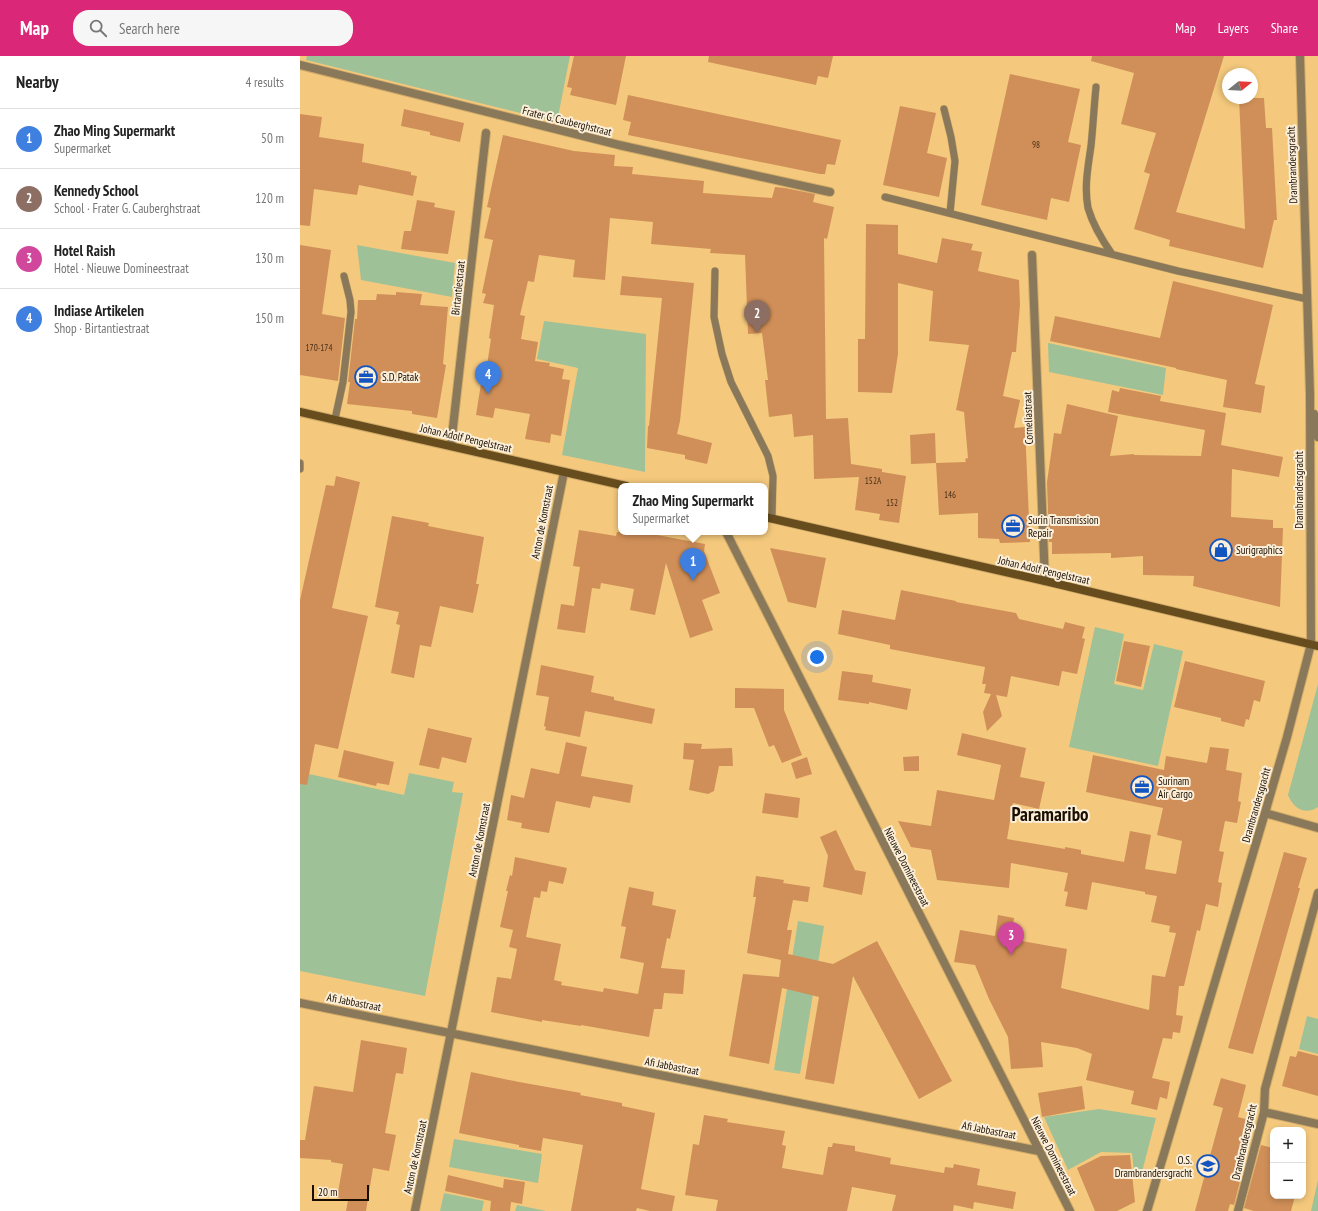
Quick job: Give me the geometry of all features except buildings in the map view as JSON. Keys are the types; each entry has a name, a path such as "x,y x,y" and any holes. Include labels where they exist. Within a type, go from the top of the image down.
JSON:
{"main road":[{"name":"Johan Adolf Pengelstraat","path":"300,412 451,445 618,484"},
{"name":"Johan Adolf Pengelstraat","path":"768,518 1045,581 1314,645"}],"street":[{"name":"Drambrandersgracht","path":"1147,1211 1314,645 1310,394 1300,56"},
{"name":"Frater G. Cauberghstraat","path":"300,65 619,146 830,192"},
{"name":"Birtantiestraat","path":"451,445 486,133"},
{"name":"Corneliastraat","path":"1032,255 1045,581"},
{"name":"Drambrandersgracht","path":"1310,394 1318,437"},
{"name":"Anton de Komstraat","path":"415,1211 452,1034 564,472"},
{"name":"Nieuwe Domineestraat","path":"728,535 1070,1211"},
{"path":"1265,813 1318,828"},
{"name":"Drambrandersgracht","path":"1238,1211 1264,1112 1264,1089 1318,892"},
{"name":"Afi Jabbastraat","path":"300,1003 1039,1151"},
{"path":"1264,1112 1318,1124"}],"lane":[{"path":"1096,87 1086,193 1089,209 1095,225 1100,236 1112,254"},
{"path":"944,110 955,161 950,214"},
{"path":"885,197 1178,271 1307,299"},
{"path":"715,271 714,318 720,346 731,382 768,456 773,476 768,518"},
{"path":"336,419 343,382 351,312 350,300 344,276"},
{"path":"300,463 300,469"}],"green space":[{"path":"307,56 570,56 557,122 306,60"},
{"path":"357,245 455,263 452,297 361,280"},
{"path":"544,321 646,334 645,472 562,455 578,368 537,359"},
{"path":"1048,343 1166,368 1163,395 1049,372"},
{"path":"1095,627 1124,634 1114,684 1143,690 1154,644 1183,651 1158,766 1069,747"},
{"path":"1318,684 1318,807 1313,810 1304,811 1293,804 1288,795"},
{"path":"300,772 404,795 409,773 454,782 452,792 463,793 425,996 300,971"},
{"path":"798,921 824,926 800,1074 774,1070"},
{"path":"1307,1016 1318,1019 1318,1054 1299,1049"},
{"path":"1099,1109 1156,1118 1142,1172 1134,1172 1132,1153 1101,1152 1068,1170 1044,1117"},
{"path":"454,1139 542,1154 538,1183 449,1167"},
{"path":"1318,1180 1318,1211 1311,1211"},
{"path":"444,1193 484,1201 482,1211 440,1211"},
{"path":"517,1205 546,1211 515,1211"}],"place":[{"name":"Kennedy School","path":"757,333"},
{"name":"S.D. Patak","path":"366,377"},
{"name":"Indiase Artikelen","path":"488,394"},
{"name":"Surin Transmission Repair","path":"1013,526"},
{"name":"Surigraphics","path":"1221,550"},
{"name":"Zhao Ming Supermarkt","path":"693,581"},
{"name":"Surinam Air Cargo","path":"1142,787"},
{"name":"Hotel Raish","path":"1011,955"},
{"name":"O.S. Drambrandersgracht","path":"1208,1166"}],"district":[{"name":"Paramaribo","path":"1050,814"}]}
